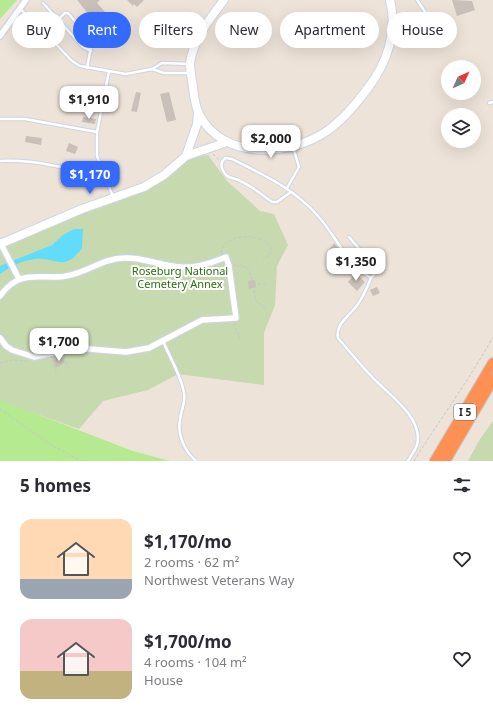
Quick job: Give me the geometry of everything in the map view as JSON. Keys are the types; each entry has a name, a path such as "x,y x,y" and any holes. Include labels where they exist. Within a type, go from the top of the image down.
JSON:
{"highway":[{"name":"I 5","path":"435,461 493,363"},
{"name":"I 5","path":"446,461 493,379"},
{"path":"446,461 493,392"}],"street":[{"path":"0,36 26,0"},
{"path":"186,156 193,137 198,112 191,69 197,42 209,20 224,0"},
{"path":"198,112 208,128 227,142 236,146 266,150 293,146 316,137 337,123 372,83 380,71 389,48 392,22 390,0"},
{"path":"19,279 0,243 113,197 156,182 186,156 227,142"},
{"path":"0,296 6,288 19,279 26,277 67,276 117,258 144,259 174,267 197,267 226,258 229,266 236,318 202,320 182,329 150,348 126,352 77,348 38,357 29,356 12,350 6,346 0,338"}],"lane":[{"path":"417,0 425,12"},
{"path":"43,3 51,12"},
{"path":"20,8 24,12"},
{"path":"65,13 68,13 90,37 91,51 87,68"},
{"path":"65,28 83,48 91,51"},
{"path":"60,48 75,64 87,68 126,74 152,69 162,63 191,69"},
{"path":"152,69 164,73 191,69"},
{"path":"109,71 96,143 97,156 113,197"},
{"path":"489,103 493,102"},
{"path":"0,118 25,119 97,132"},
{"path":"287,188 299,167 293,146"},
{"path":"291,192 275,203 272,202 240,180 230,178 223,170 221,162 225,158 232,159 287,188 317,215 337,244 363,274 371,278"},
{"path":"0,161 14,160 46,164 86,176 104,173"},
{"path":"349,237 371,263 374,275 358,304 339,326 337,332 338,338 375,380 402,405 412,421 417,434 417,440 408,461"},
{"path":"163,341 181,380 185,394 179,421 181,439 186,449 196,461"}],"path":[{"path":"223,259 221,250 225,245 236,239 247,237 261,239 270,245 271,252 263,259"},
{"path":"229,266 239,264 245,266 250,272 252,279"},
{"path":"258,284 268,283"},
{"path":"254,290 256,300 266,309"},
{"path":"236,318 235,327 240,337 238,339"},
{"path":"414,461 440,419 480,361 493,337"},
{"path":"61,355 64,357 69,369"},
{"path":"0,368 0,363 16,360 27,362 29,356"},
{"path":"57,356 51,359 57,375"},
{"path":"0,408 51,444 82,461"}],"green space":[{"path":"0,0 17,0 0,19"},
{"name":"Roseburg National Cemetery Annex","path":"208,155 227,181 260,211 274,214 288,245 277,266 275,305 264,333 264,385 178,374 148,390 103,401 79,429 0,401 0,244 144,187 194,156"},
{"path":"0,400 133,451 170,461 0,461"},
{"path":"493,421 493,461 468,461 480,439"}],"water":[{"path":"74,229 83,229 82,248 76,256 70,260 60,262 42,259 30,260 17,264 0,274 0,266 52,245 63,235"}],"building":[{"path":"77,0 100,0 97,3 105,12 87,12"},
{"path":"127,0 144,0 137,7 134,4 133,6"},
{"path":"452,0 472,1 475,10 457,16"},
{"path":"136,92 141,93 137,112 131,111"},
{"path":"169,92 176,120 167,122 160,94"},
{"path":"83,117 96,119 95,124 82,122"},
{"path":"26,136 42,138 41,145 25,142"},
{"path":"69,143 78,147 75,154 66,151"},
{"path":"334,243 339,249 332,254 329,250"},
{"path":"356,273 365,282 357,291 348,282"},
{"path":"255,280 256,287 249,289 248,281"},
{"path":"377,287 380,293 373,296 370,290"},
{"path":"58,358 59,360 63,358 65,362 56,368 53,360"}]}
